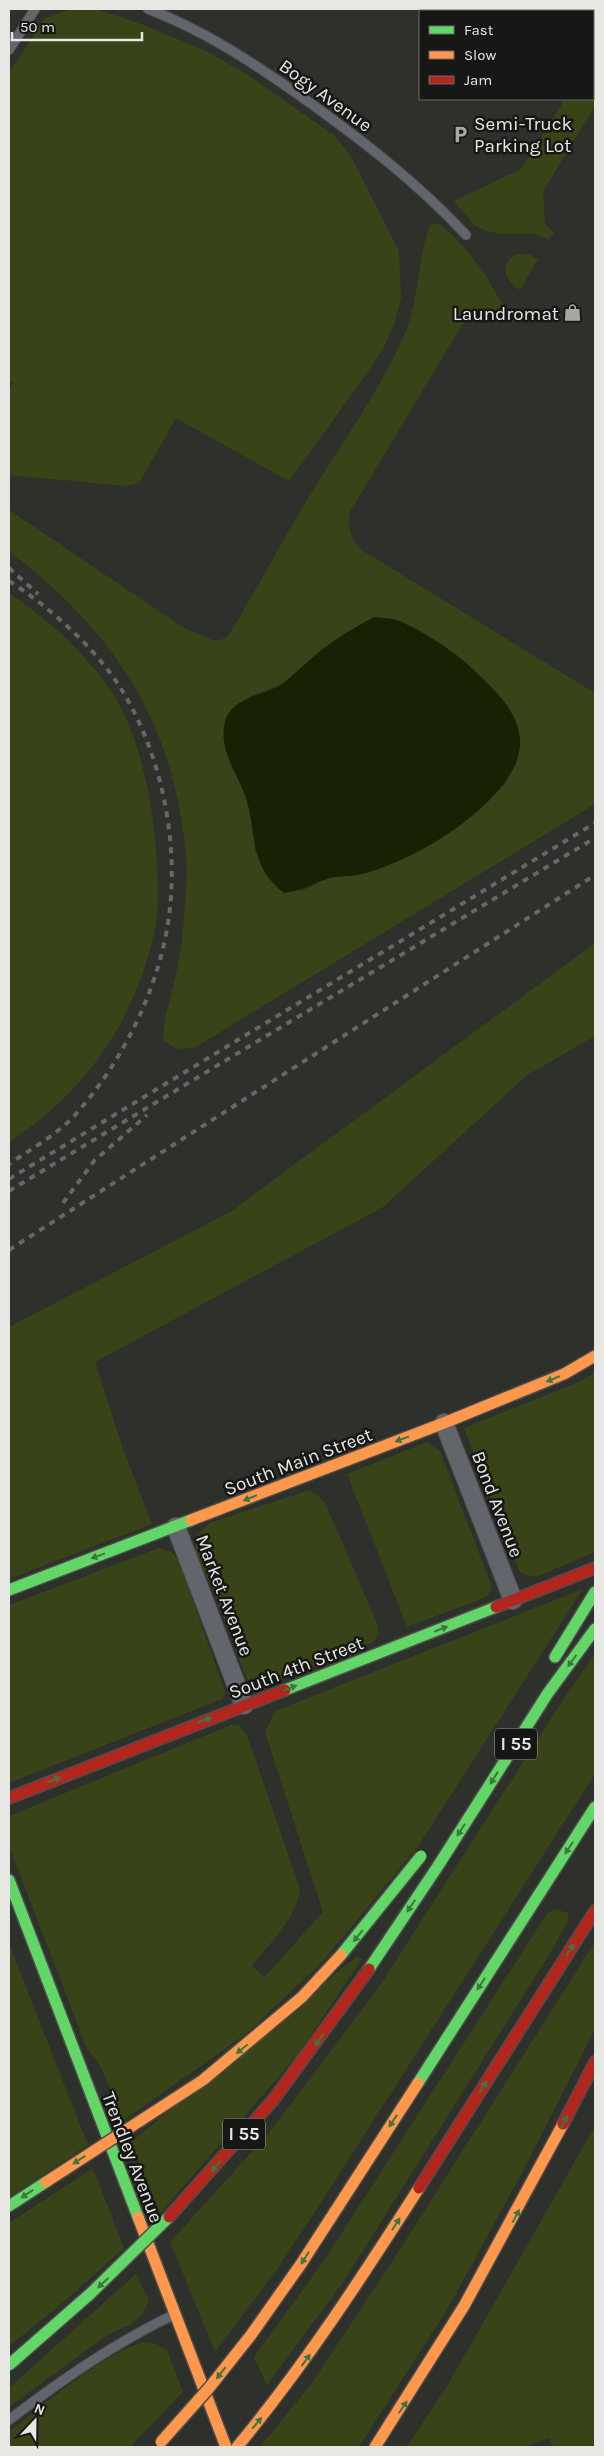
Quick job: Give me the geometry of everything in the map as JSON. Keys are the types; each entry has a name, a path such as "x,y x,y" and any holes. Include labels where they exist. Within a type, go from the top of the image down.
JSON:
{"main road":[{"name":"South Main Street","path":"9,1590 176,1528 444,1424 564,1374 595,1356"},
{"name":"South 4th Street","path":"9,1798 595,1568"},
{"path":"548,1693 549,1677 555,1658 595,1592"},
{"name":"I 55","path":"9,2365 62,2321 136,2252 197,2188 261,2115 313,2048 438,1866 548,1693 595,1628"},
{"path":"460,1810 484,1795"},
{"path":"158,2444 209,2388 251,2334 301,2264 595,1807"},
{"path":"9,2206 203,2080 254,2039 302,1997 350,1946 423,1852"},
{"name":"Trendley Avenue","path":"9,1880 226,2447"},
{"path":"237,2447 277,2399 344,2306 595,1911"},
{"path":"375,2447 421,2378 485,2274 595,2062"},
{"path":"542,2166 573,2132"},
{"path":"470,2319 485,2274"}],"street":[{"name":"Bond Avenue","path":"444,1424 513,1600"},
{"name":"Market Avenue","path":"176,1528 244,1705"}],"lane":[{"path":"9,50 35,9"},
{"name":"Bogy Avenue","path":"148,9 175,19 244,56 383,157 416,185 466,235"},
{"path":"9,2420 70,2373 101,2353 175,2314"}],"shaded area":[{"path":"71,9 95,9 139,23 206,51 248,75 335,136 351,156 399,251 401,298 394,325 384,347 289,481 176,418 139,483 125,486 9,475 9,390 13,383 9,380 9,73 44,19"},
{"path":"595,51 595,106 543,191 545,223 554,233 548,239 532,234 500,234 475,226 454,201 521,169 564,100 594,100"},
{"path":"438,223 463,247 488,279 508,310 504,317 487,313 477,315 462,325 350,512 349,530 356,544 365,552 595,693 595,804 194,1048 176,1049 163,1040 163,1031 181,946 187,864 180,809 168,764 153,722 133,684 108,648 79,614 46,582 9,551 9,510 184,628 215,641 227,638 300,511 383,377 404,336 413,309 430,225","holes":["348,631 432,640 474,670 500,696 515,720 520,740 517,762 504,785 470,817 437,841 398,861 359,875 328,878 302,891 255,852 254,829 248,802 231,765 224,742 224,725 247,698 284,683 319,652"]},
{"path":"516,254 528,254 538,259 520,290 507,277 505,267 510,258"},
{"path":"9,593 36,613 75,647 98,672 123,712 140,756 150,802 157,868 158,904 154,934 145,966 134,997 119,1026 83,1078 36,1123 9,1142"},
{"path":"374,617 397,620 431,637 463,660 488,683 501,697 516,722 520,740 517,759 508,778 493,796 454,830 433,843 413,854 372,871 330,878 284,893 273,883 260,864 245,795 225,748 224,727 227,716 240,703 285,682 326,646"},
{"path":"595,943 595,1036 526,1076 383,1207 95,1362 123,1449 152,1524 9,1579 9,1327 230,1212"},
{"path":"595,1372 595,1552 536,1577 526,1575 519,1571 464,1428 579,1382"},
{"path":"427,1442 440,1451 492,1587 488,1595 481,1599 407,1627 347,1474"},
{"path":"310,1490 324,1501 378,1627 378,1635 373,1642 270,1683 256,1685 247,1679 213,1590 195,1551 197,1536 209,1523"},
{"path":"159,1548 172,1552 179,1561 225,1692 222,1699 9,1783 9,1605"},
{"path":"583,1589 417,1848 322,1962 246,2034 117,2125 108,2097 110,2088 99,2063 87,2049 9,1846 9,1816 231,1725 238,1725 247,1735 300,1889 298,1900 282,1930 252,1965 264,1978 323,1912 265,1732 275,1711"},
{"path":"595,1654 595,1774 324,2198 275,2272 215,2352 170,2242 267,2135 377,1990 566,1695"},
{"path":"554,1909 568,1913 568,1921 552,1950 344,2281 267,2385 254,2357 323,2262 546,1915"},
{"path":"595,1942 595,2029 524,2169 448,2308 359,2447 260,2447 312,2383 397,2254"},
{"path":"9,1944 88,2145 9,2197"},
{"path":"357,1956 362,1959 297,2056 160,2213 131,2142"},
{"path":"595,2126 595,2447 553,2447 549,2438 526,2447 407,2447 450,2381"},
{"path":"93,2168 124,2248 65,2301 9,2346 9,2223"},
{"path":"136,2274 149,2301 142,2314 132,2324 107,2335 9,2407 9,2388"},
{"path":"142,2342 155,2344 167,2350 183,2392 130,2447 9,2447 9,2432 40,2407 72,2382 106,2360"}],"railway":[{"path":"9,568 38,594"},
{"path":"9,581 54,614 83,641 108,670 132,709 145,735 162,791 168,821 172,879 166,936 159,964 150,992 125,1045 110,1070 75,1115 52,1135 9,1164"},
{"path":"9,1179 595,823"},
{"path":"9,1191 595,838"},
{"path":"9,1250 595,875"},
{"path":"63,1203 94,1161 147,1115"}],"traffic: fast":[{"path":"9,1590 191,1520"},
{"path":"555,1657 595,1592"},
{"path":"285,1690 496,1607"},
{"path":"438,1866 548,1693 595,1629"},
{"path":"418,2083 595,1807"},
{"path":"341,1955 421,1856"},
{"path":"369,1969 438,1866"},
{"path":"9,1880 138,2217"},
{"path":"9,2206 46,2182"},
{"path":"9,2365 90,2294 169,2217"}],"traffic: slow":[{"path":"191,1520 444,1423 564,1374 595,1356"},
{"path":"46,2182 203,2080 302,1997 341,1955"},
{"path":"251,2335 301,2264 418,2083"},
{"path":"375,2447 464,2306 563,2124"},
{"path":"237,2447 309,2352 419,2188"},
{"path":"138,2217 226,2447"},
{"path":"161,2442 209,2388 251,2335"}],"traffic: jam":[{"path":"496,1607 595,1568"},
{"path":"9,1798 285,1690"},
{"path":"419,2188 595,1911"},
{"path":"169,2217 274,2099 369,1969"},
{"path":"563,2124 595,2062"}],"place":[{"name":"Semi-Truck Parking Lot","path":"460,134"},
{"name":"Laundromat","path":"573,313"}]}
